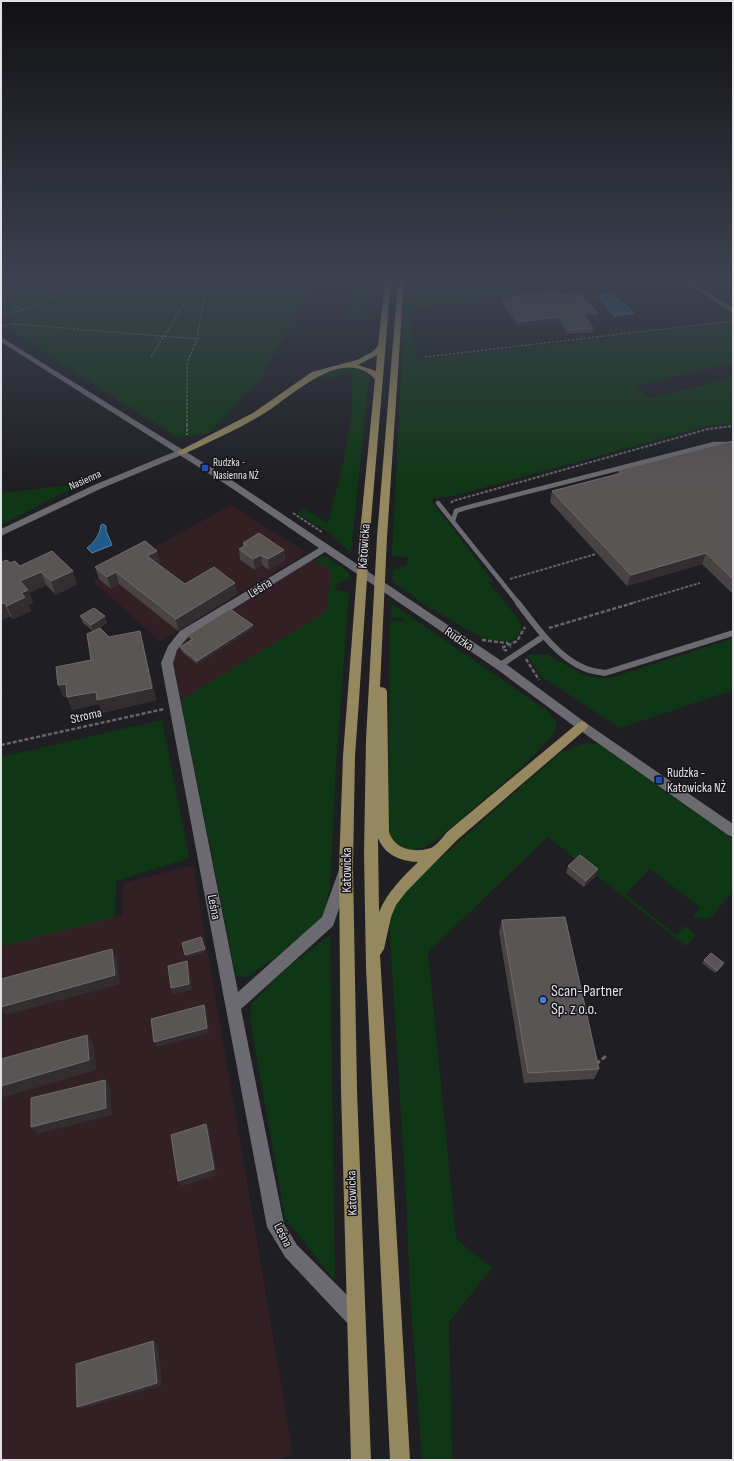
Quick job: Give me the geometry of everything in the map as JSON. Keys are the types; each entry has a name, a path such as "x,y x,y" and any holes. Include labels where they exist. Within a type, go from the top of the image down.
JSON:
{"main road":[{"path":"181,452 256,414 315,374 326,369 370,358 380,349"},
{"name":"Katowicka","path":"362,1460 349,1090 346,867 350,756 360,604 382,349"},
{"name":"Katowicka","path":"396,349 378,611 372,754 371,854 373,967 400,1460"},
{"path":"346,365 369,370 376,374 380,380"},
{"path":"377,644 382,697 382,832 387,845 402,855 420,857 435,853"},
{"path":"373,967 384,917 391,901 401,888 435,853 582,726"}],"street":[{"name":"Rudzka","path":"16,349 236,487 499,666 582,726 733,831"},
{"name":"Nasienna","path":"1,533 97,487 181,452"},
{"name":"Leśna","path":"325,548 184,634 172,649 166,663 276,1227 291,1251 356,1318"},
{"path":"233,1006 328,921 346,867"}],"lane":[{"path":"453,521 456,511 465,508 714,444 733,444"},
{"path":"438,503 537,629 572,662 585,669 606,672 733,633"},
{"path":"499,666 513,655 544,636"}],"path":[{"path":"151,356 155,349"},
{"path":"187,435 187,363 193,349"},
{"path":"425,356 485,349"},
{"path":"445,512 453,501 708,430 733,426"},
{"path":"500,582 596,554"},
{"path":"524,627 546,630 700,583"},
{"path":"522,623 524,627"},
{"path":"513,655 502,648 517,641 524,627"},
{"name":"Stroma","path":"1,745 175,706"},
{"path":"591,1069 606,1056"}],"shaded area":[{"path":"231,505 307,553 160,641 93,581"},
{"path":"315,560 332,570 326,612 181,700 173,659 186,638 307,562"},
{"path":"193,865 293,1454 275,1460 1,1460 1,944 122,915 124,883"}],"green space":[{"path":"40,349 277,349 260,379 208,434 176,437"},
{"path":"403,349 416,349 416,360 509,349 733,349 733,363 635,386 649,398 733,378 733,424 708,426 452,496 430,499 493,581 489,583 516,616 521,625 521,630 516,638 511,642 484,639 428,607 392,581 393,569 406,565 409,557 392,556"},
{"path":"345,368 362,370 369,376 351,553 327,531 297,513 304,509 328,523 342,469 352,412 351,377 347,373 327,378 319,375"},
{"path":"88,483 61,494 1,525 1,493"},
{"path":"322,556 328,558 349,573 349,579 338,583 335,590 349,592 336,764 330,887 325,909 319,921 280,954 247,977 236,977 181,700 326,612 332,571 315,560"},
{"path":"392,604 546,710 556,722 556,732 524,765 439,838 425,847 411,850 399,846 388,832 390,621 404,621 402,617 391,618"},
{"path":"733,638 733,690 620,728 541,676 527,655 547,654 584,675 600,678 611,678"},
{"path":"162,720 189,858 116,881 115,917 1,946 1,757"},
{"path":"591,743 601,745 733,839 733,891 711,917 707,919 693,917 701,908 650,869 625,894 676,935 685,926 696,935 686,946 548,837 428,952 456,1239 492,1268 449,1322 452,1460 422,1460 410,1291 406,1194 389,919 392,908 407,887 560,753 582,744"},
{"path":"330,935 335,1281 285,1218 250,1019 252,1003 281,972"}],"water":[{"path":"103,524 106,526 106,531 112,545 92,553 87,548 97,538 101,525"}],"building":[{"path":"733,441 733,579 706,553 631,575 552,491 622,473 619,470"},
{"path":"259,533 284,550 268,559 261,555 253,559 239,549 246,545 243,543"},
{"path":"145,541 157,551 147,556 185,584 214,567 235,583 176,619 116,572 107,577 95,567"},
{"path":"52,551 73,571 51,581 41,572 20,581 28,590 21,593 25,597 7,606 4,603 1,604 1,562 7,560 10,563 15,561 20,566"},
{"path":"94,608 105,616 91,625 80,616"},
{"path":"230,609 253,625 197,661 180,647 193,639 188,635"},
{"path":"100,628 109,637 140,631 152,688 97,700 96,692 67,697 66,684 58,685 56,667 91,660 87,634"},
{"path":"580,855 598,869 586,881 568,866"},
{"name":"Scan-Partner Sp. z o.o.","path":"565,917 599,1069 528,1073 502,920"},
{"path":"201,937 205,949 185,955 182,943"},
{"path":"112,949 115,975 1,1007 1,979"},
{"path":"711,953 724,963 717,971 704,960"},
{"path":"187,961 189,984 171,988 168,966"},
{"path":"204,1005 207,1028 154,1042 151,1019"},
{"path":"87,1035 89,1060 1,1086 1,1059"},
{"path":"105,1080 106,1108 31,1127 31,1098"},
{"path":"206,1124 214,1169 178,1181 171,1135"},
{"path":"153,1341 157,1383 77,1407 76,1364"}],"place":[{"name":"Rudzka - Nasienna NŻ","path":"205,468"},
{"name":"Rudzka - Katowicka NŻ","path":"659,780"},
{"name":"Scan-Partner Sp. z o.o.","path":"543,1000"}]}
